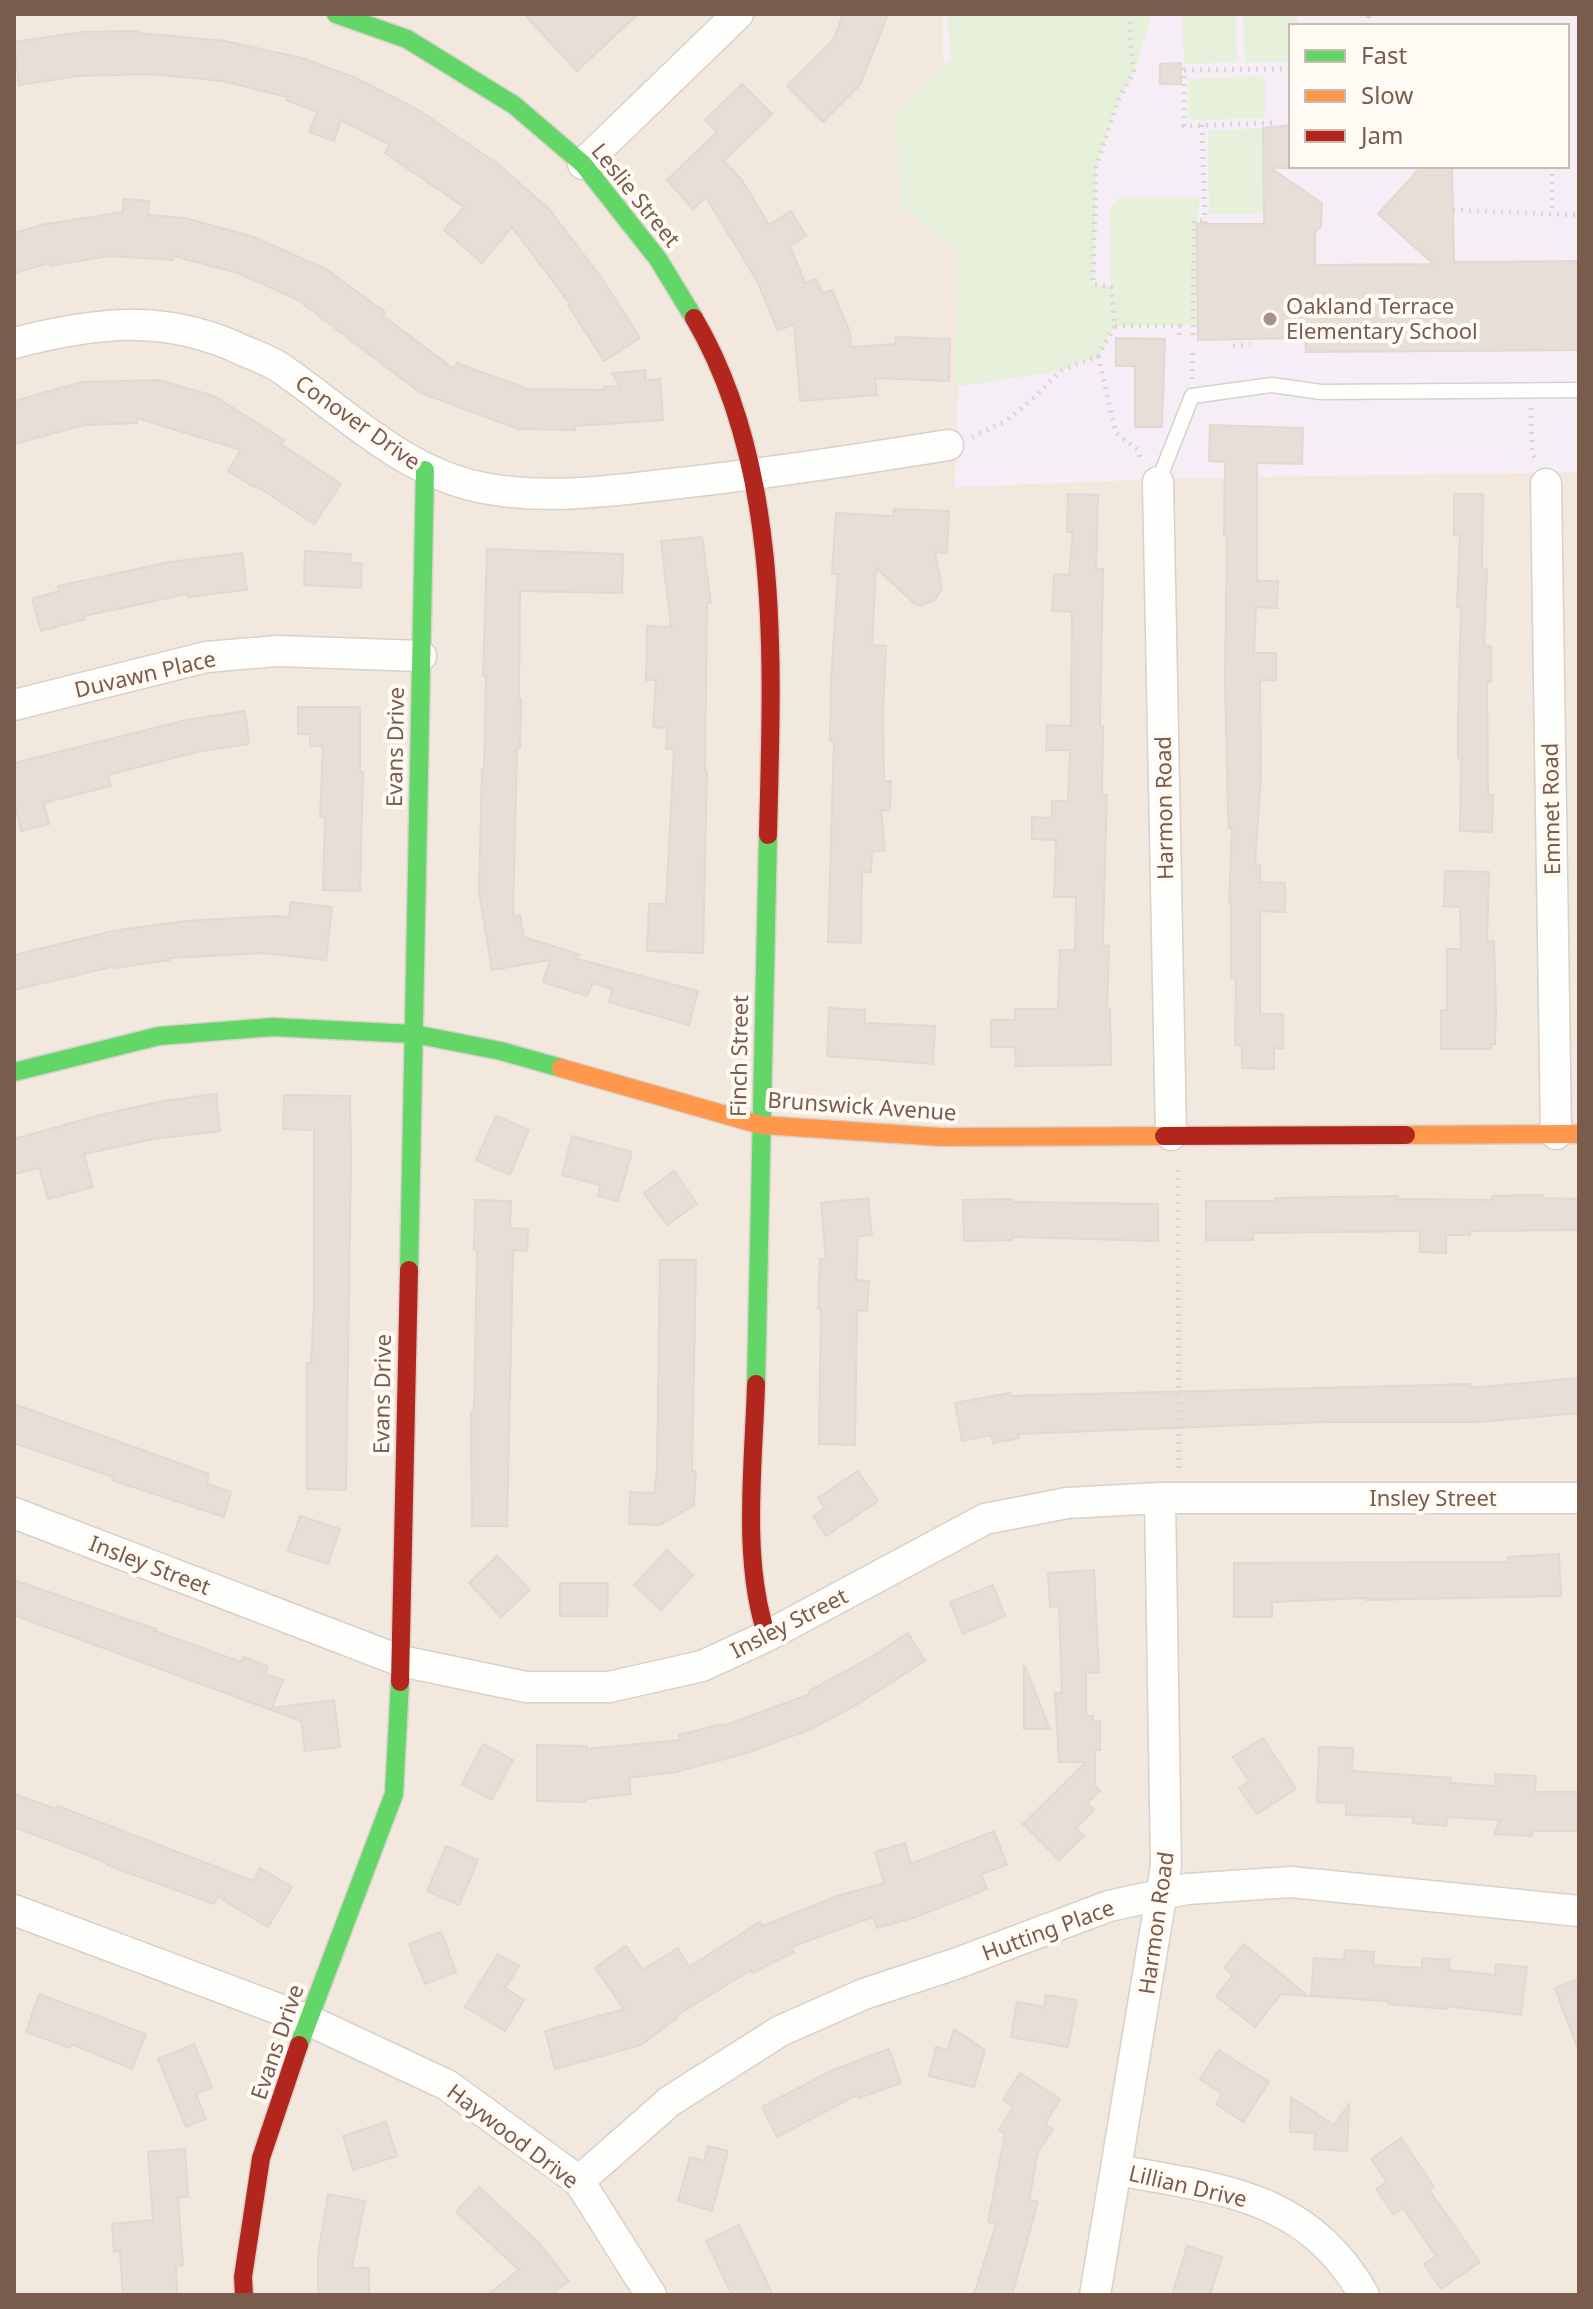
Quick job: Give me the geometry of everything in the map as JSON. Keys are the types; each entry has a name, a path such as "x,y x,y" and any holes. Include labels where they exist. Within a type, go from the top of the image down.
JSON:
{"street":[{"name":"Leslie Street","path":"336,14 407,39 514,105 583,164 658,259 697,322 725,383 746,444 753,476"},
{"path":"583,164 738,14"},
{"name":"Conover Drive","path":"14,343 120,324 169,325 218,338 280,367 361,430 425,470 482,488 538,495 753,476 948,445"},
{"name":"Evans Drive","path":"244,2295 243,2277 261,2158 308,2020 394,1794 401,1661 425,470"},
{"name":"Finch Street","path":"753,476 767,575 771,690 752,1541 756,1594 767,1636"},
{"name":"Harmon Road","path":"1158,482 1171,1135"},
{"name":"Emmet Road","path":"1546,484 1568,1134"},
{"name":"Duvawn Place","path":"14,705 206,657 277,651 421,656"},
{"name":"Brunswick Avenue","path":"14,1072 159,1036 272,1027 414,1034 501,1051 761,1125 941,1137 1568,1134"},
{"name":"Harmon Road","path":"1095,2295 1163,1893 1167,1852 1160,1498"},
{"name":"Insley Street","path":"14,1513 401,1661 526,1687 609,1687 702,1666 767,1636 985,1519 1067,1503 1160,1498 1579,1498"},
{"name":"Hutting Place","path":"579,2181 670,2101 780,2031 864,1994 955,1964 1109,1906 1163,1893 1291,1882 1579,1911"},
{"name":"Haywood Drive","path":"14,1910 308,2020 447,2085 579,2181 651,2295"},
{"name":"Lillian Drive","path":"1117,2170 1228,2191 1274,2208 1317,2234 1348,2268 1364,2295"}],"lane":[{"path":"1158,482 1192,396 1272,385 1321,392 1579,390"}],"path":[{"path":"948,445 979,435 1006,421 1060,371 1098,356 1115,326 1111,287 1093,284 1096,167 1118,100 1134,72 1130,14"},
{"path":"1272,123 1184,126 1184,70 1289,69"},
{"path":"1193,335 1194,221 1205,222 1202,125"},
{"path":"1552,168 1552,214"},
{"path":"1453,210 1579,215"},
{"path":"1115,326 1180,326 1179,336"},
{"path":"1233,346 1250,345"},
{"path":"1192,396 1193,348"},
{"path":"1098,356 1116,433 1138,450 1145,474 1158,482"},
{"path":"1531,420 1532,451"},
{"path":"1178,1169 1179,1467"}],"shaded area":[{"path":"14,14 943,14 944,78 966,163 955,487 1175,478 1579,472 1579,2295 14,2295"},
{"name":"Oakland Terrace Elementary School","path":"943,14 1579,14 1579,472 1175,478 955,487 966,163 944,78"}],"green space":[{"path":"947,14 1152,14 1134,72 1118,100 1096,167 1093,284 1111,286 1110,208 1119,197 1200,197 1197,226 1198,325 1115,326 1098,356 1060,371 955,387 958,250 901,207 896,117 951,58"},
{"path":"1182,14 1236,14 1237,62 1184,64"},
{"path":"1243,14 1297,14 1297,24 1289,24 1289,61 1245,63"},
{"path":"1265,78 1265,118 1193,120 1188,117 1188,79"},
{"path":"1263,128 1264,213 1209,214 1208,131"}],"building":[{"path":"524,14 638,14 577,71"},
{"path":"843,14 888,14 860,85 823,122 787,86 834,39"},
{"path":"139,31 225,41 302,58 356,78 417,109 498,164 549,209 603,280 640,338 604,361 570,304 512,227 482,263 444,230 464,207 385,153 390,145 341,120 334,141 309,132 317,112 286,100 287,97 223,81 149,74 78,76 19,85 14,42 82,32"},
{"path":"1181,63 1181,84 1160,84 1160,64"},
{"path":"742,84 772,114 724,161 742,180 769,225 791,211 806,236 790,246 805,283 816,279 823,293 832,290 850,332 851,347 895,344 896,337 950,339 949,381 875,378 877,395 800,401 794,324 778,331 757,281 706,197 693,209 667,180 717,132 705,120"},
{"name":"Oakland Terrace Elementary School","path":"1289,125 1289,168 1271,168 1322,203 1321,227 1315,232 1315,265 1433,264 1378,214 1420,168 1452,168 1454,262 1579,261 1579,350 1306,352 1305,338 1198,340 1197,224 1264,224 1263,128"},
{"path":"123,199 149,201 148,215 185,218 254,237 326,269 385,312 383,316 454,369 457,363 528,389 605,390 604,387 620,386 612,373 645,370 646,381 660,379 663,420 575,426 575,430 518,429 421,393 298,300 238,273 173,256 173,260 109,256 50,266 50,263 14,273 14,233 41,225 123,212"},
{"path":"1116,338 1165,339 1162,427 1135,427 1135,366 1116,366"},
{"path":"159,380 214,396 284,440 281,444 341,484 314,524 228,471 241,450 137,418 137,423 85,425 14,444 14,401 82,382"},
{"path":"1210,425 1303,428 1302,464 1257,463 1257,581 1278,581 1277,608 1256,607 1254,653 1276,653 1276,680 1260,680 1261,774 1255,865 1260,865 1260,882 1285,883 1285,912 1260,911 1260,1014 1283,1014 1283,1048 1274,1048 1274,1069 1242,1068 1242,1045 1235,1045 1236,978 1231,978 1229,902 1232,828 1229,828 1228,812 1225,680 1225,462 1209,461"},
{"path":"1068,494 1098,495 1096,569 1103,569 1102,795 1107,795 1103,945 1109,946 1107,1009 1110,1009 1111,1065 1016,1066 1015,1047 991,1047 991,1020 1015,1020 1015,1009 1058,1009 1060,950 1075,950 1076,897 1054,897 1056,840 1032,839 1032,817 1052,818 1052,801 1068,801 1070,750 1046,750 1047,725 1071,726 1072,612 1052,611 1054,574 1069,575 1073,532 1067,532"},
{"path":"1454,494 1483,494 1482,568 1487,569 1484,646 1491,646 1491,682 1487,682 1488,795 1493,795 1492,832 1460,831 1458,720 1461,607 1457,607 1460,535 1454,535"},
{"path":"894,509 949,511 947,553 935,552 942,588 935,600 915,604 876,568 872,645 886,646 884,781 891,781 890,810 881,810 885,850 872,852 871,872 862,872 861,943 828,942 834,741 830,741 831,681 838,574 832,574 836,513 893,516"},
{"path":"702,537 711,603 707,604 703,953 647,951 649,904 666,904 674,749 666,749 667,728 653,727 656,680 646,680 647,626 671,627 661,541"},
{"path":"487,549 623,554 622,593 520,591 520,748 517,748 513,916 520,915 524,937 581,955 570,957 698,991 689,1025 609,1002 612,989 593,983 587,996 543,982 550,960 492,970 479,892"},
{"path":"305,551 351,554 350,563 362,564 361,588 304,585"},
{"path":"242,553 247,590 188,597 187,594 84,616 85,619 41,631 32,599 59,591 58,586 169,562"},
{"path":"298,707 360,707 360,772 363,772 360,891 323,890 325,817 320,817 323,746 310,746 310,734 298,734"},
{"path":"245,711 249,744 197,752 108,775 111,786 44,803 49,824 21,831 14,799 14,763 186,720"},
{"path":"1445,871 1489,872 1487,941 1494,941 1496,1010 1495,1044 1491,1044 1491,1049 1441,1049 1441,1010 1447,1010 1447,949 1461,949 1460,907 1444,906"},
{"path":"291,902 332,907 326,960 263,953 170,958 116,966 14,990 14,955 113,931 185,921 289,917"},
{"path":"829,1008 865,1010 865,1023 935,1026 933,1064 827,1056"},
{"path":"216,1094 220,1131 153,1139 84,1154 93,1187 48,1199 39,1168 14,1174 14,1139 100,1115"},
{"path":"284,1095 350,1096 346,1490 307,1489 307,1363 311,1363 314,1302 314,1130 283,1129"},
{"path":"496,1116 529,1130 510,1175 476,1160"},
{"path":"572,1136 632,1152 618,1201 598,1196 600,1185 562,1175"},
{"path":"674,1171 697,1204 667,1225 644,1193"},
{"path":"1543,1195 1543,1198 1579,1199 1579,1230 1470,1231 1470,1235 1446,1235 1446,1253 1420,1252 1420,1231 1253,1233 1253,1240 1206,1240 1206,1201 1398,1196 1398,1199 1492,1200 1492,1196"},
{"path":"868,1198 872,1235 858,1236 856,1280 869,1281 867,1311 857,1310 855,1445 819,1444 821,1309 818,1309 820,1259 826,1259 821,1203"},
{"path":"1012,1199 1012,1202 1158,1204 1158,1241 1012,1237 1012,1240 964,1241 963,1200"},
{"path":"475,1200 511,1201 510,1228 528,1229 527,1251 513,1250 507,1526 472,1526 471,1412 474,1412 477,1250 474,1249"},
{"path":"660,1260 696,1260 694,1505 660,1525 629,1524 630,1492 654,1493 657,1470"},
{"path":"1579,1378 1579,1413 1479,1422 1325,1422 1018,1434 1019,1438 993,1443 991,1435 962,1441 955,1403 1010,1393 1011,1396 1470,1384 1470,1388"},
{"path":"14,1404 209,1474 207,1484 231,1492 224,1517 14,1443"},
{"path":"858,1471 878,1501 826,1536 813,1516 825,1508 818,1498"},
{"path":"300,1516 340,1529 328,1564 288,1551"},
{"path":"667,1550 693,1575 661,1610 634,1585"},
{"path":"1559,1554 1561,1596 1272,1602 1272,1617 1234,1617 1234,1563 1509,1562 1508,1557"},
{"path":"497,1556 530,1590 501,1617 469,1583"},
{"path":"1094,1570 1099,1672 1086,1673 1086,1716 1093,1716 1093,1722 1100,1721 1100,1750 1095,1750 1095,1785 1100,1791 1087,1803 1094,1810 1076,1828 1084,1836 1059,1860 1023,1824 1086,1762 1059,1762 1055,1693 1062,1693 1059,1606 1050,1607 1048,1573"},
{"path":"14,1580 241,1662 243,1657 268,1666 265,1674 283,1680 272,1708 334,1700 340,1747 305,1751 301,1721 14,1615"},
{"path":"560,1583 608,1583 607,1616 560,1616"},
{"path":"993,1585 1005,1616 963,1634 950,1602"},
{"path":"908,1633 925,1661 856,1705 811,1729 750,1752 676,1772 629,1778 631,1794 586,1799 586,1802 537,1801 537,1745 587,1746 587,1749 680,1740 679,1735 723,1726 810,1694 809,1691"},
{"path":"1025,1666 1050,1729 1024,1729"},
{"path":"1263,1738 1296,1789 1257,1814 1239,1788 1249,1781 1233,1757"},
{"path":"483,1744 513,1760 492,1800 462,1784"},
{"path":"1319,1747 1353,1748 1352,1771 1451,1778 1450,1783 1495,1786 1496,1774 1536,1776 1535,1792 1579,1792 1579,1831 1532,1831 1532,1836 1494,1834 1500,1820 1447,1817 1446,1826 1412,1823 1414,1817 1346,1815 1346,1803 1317,1802"},
{"path":"14,1794 56,1809 58,1806 253,1881 260,1868 292,1887 268,1927 217,1896 214,1904 14,1827"},
{"path":"994,1831 1007,1865 981,1874 987,1889 916,1917 877,1928 873,1917 791,1947 794,1952 752,1973 751,1970 676,2016 641,2045 555,2069 545,2031 624,2009 595,1968 626,1946 643,1970 678,1948 689,1967 760,1922 762,1926 840,1895 884,1883 875,1852 905,1843 911,1864"},
{"path":"446,1846 478,1860 459,1905 427,1891"},
{"path":"441,1932 456,1972 425,1984 409,1944"},
{"path":"1244,1944 1308,1996 1281,1994 1255,2027 1216,1996 1233,1975 1224,1968"},
{"path":"1345,1950 1374,1952 1373,1965 1422,1968 1422,1958 1450,1960 1449,1970 1495,1975 1496,1964 1527,1967 1521,2015 1311,1996 1314,1958 1344,1960"},
{"path":"498,1954 519,1966 505,1988 524,2000 505,2031 465,2007"},
{"path":"1579,1979 1579,2046 1577,2047 1555,1988"},
{"path":"39,1994 146,2034 132,2069 71,2044 70,2048 26,2032"},
{"path":"1046,1995 1077,2000 1068,2047 1011,2037 1017,2002 1044,2007"},
{"path":"954,2029 985,2050 974,2087 929,2076 936,2047 948,2050"},
{"path":"194,2044 212,2087 196,2094 206,2119 186,2127 158,2059"},
{"path":"889,2049 901,2083 859,2098 857,2095 777,2137 762,2107 833,2070"},
{"path":"1219,2050 1269,2082 1243,2122 1216,2104 1222,2094 1200,2079"},
{"path":"1020,2073 1060,2099 1045,2124 1053,2129 1038,2152 1029,2200 1038,2202 1012,2295 974,2295 996,2224 988,2222 1005,2134 999,2130 1013,2107 1003,2100"},
{"path":"1291,2097 1334,2125 1349,2104 1347,2151 1314,2149 1315,2133 1290,2132"},
{"path":"386,2122 397,2156 353,2170 343,2136"},
{"path":"1401,2138 1434,2187 1429,2190 1480,2262 1441,2289 1424,2264 1436,2256 1403,2208 1394,2215 1376,2189 1387,2182 1371,2159"},
{"path":"708,2146 728,2151 712,2211 678,2201 690,2157 704,2161"},
{"path":"185,2149 188,2197 178,2197 183,2265 176,2266 177,2295 123,2295 120,2251 114,2252 112,2224 153,2220 148,2152"},
{"path":"479,2187 538,2242 569,2281 551,2295 487,2295 519,2270 456,2212"},
{"path":"328,2194 365,2201 352,2268 369,2268 369,2295 318,2295 318,2254"},
{"path":"739,2225 773,2295 732,2295 706,2241"},
{"path":"1187,2246 1222,2257 1210,2295 1172,2295"}],"traffic: fast":[{"path":"336,14 407,39 514,105 583,164 658,259 694,318"},
{"path":"409,1270 425,470"},
{"path":"756,1384 768,835"},
{"path":"14,1072 159,1036 272,1027 414,1034 501,1051 561,1068"},
{"path":"299,2045 394,1794 400,1682"}],"traffic: slow":[{"path":"561,1068 761,1125 941,1137 1164,1136"},
{"path":"1406,1135 1579,1134"}],"traffic: jam":[{"path":"694,318 723,377 744,439 758,503 770,637 768,835"},
{"path":"1164,1136 1406,1135"},
{"path":"400,1682 409,1270"},
{"path":"756,1384 752,1544 759,1607 767,1636"},
{"path":"244,2295 243,2277 261,2158 299,2045"}],"place":[{"name":"Oakland Terrace Elementary School","path":"1270,319"}]}
